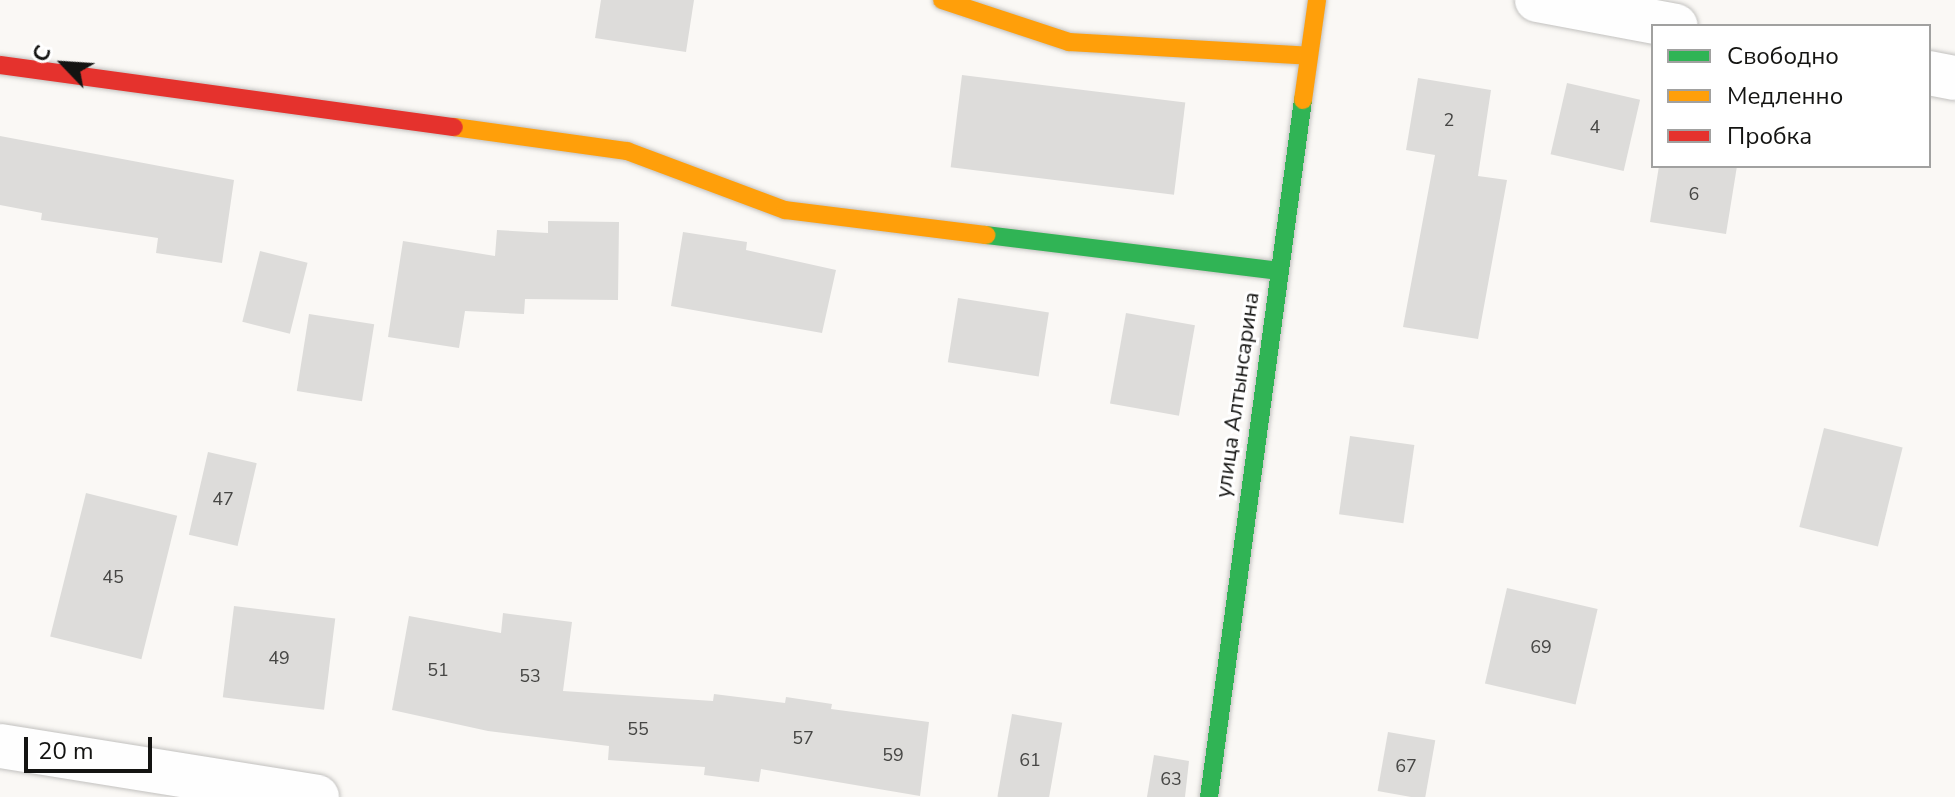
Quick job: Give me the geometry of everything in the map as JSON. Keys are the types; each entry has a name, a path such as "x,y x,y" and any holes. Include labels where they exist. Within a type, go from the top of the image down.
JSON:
{"street":[{"path":"942,0 1069,42 1309,56"},
{"name":"улица Алтынсарина","path":"1209,797 1317,0"},
{"path":"1537,0 1665,24"},
{"path":"0,65 627,151 785,210 1279,271"},
{"path":"1931,73 1955,78"},
{"path":"0,746 317,797"}],"building":[{"path":"601,0 694,0 686,52 595,38"},
{"path":"962,75 1185,102 1174,195 951,167"},
{"path":"1418,78 1491,90 1478,176 1507,180 1478,339 1403,327 1435,155 1406,150"},
{"path":"1567,83 1640,100 1624,171 1551,154"},
{"path":"0,136 234,180 222,263 156,253 158,238 41,220 42,213 0,205"},
{"path":"1659,168 1737,168 1726,234 1650,222"},
{"path":"548,221 619,222 618,300 525,299 524,314 465,311 459,348 388,337 403,241 495,256 497,230 548,233"},
{"path":"683,232 747,242 746,250 836,270 822,333 671,306"},
{"path":"260,251 308,263 290,334 242,322"},
{"path":"958,298 1049,312 1039,377 948,362"},
{"path":"1126,313 1195,325 1179,416 1110,404"},
{"path":"309,314 374,324 362,401 297,391"},
{"path":"1824,428 1903,448 1878,547 1799,527"},
{"path":"1350,436 1414,445 1403,523 1339,514"},
{"path":"208,452 257,463 238,546 189,535"},
{"path":"86,493 177,516 141,659 50,637"},
{"path":"1507,588 1598,609 1576,704 1485,683"},
{"path":"234,606 335,618 324,710 223,697"},
{"path":"503,613 572,622 563,691 713,701 714,694 785,703 786,697 832,704 831,709 929,722 920,796 761,769 759,782 704,775 705,767 608,760 609,746 488,731 392,710 409,616 501,633"},
{"path":"1012,714 1062,723 1049,797 997,797"},
{"path":"1388,732 1435,740 1425,797 1378,791"},
{"path":"1154,755 1189,761 1185,797 1147,797"}],"traffic: fast":[{"path":"1209,797 1303,100"},
{"path":"986,235 1279,271"}],"traffic: slow":[{"path":"942,0 1069,42 1309,56"},
{"path":"1303,100 1317,0"},
{"path":"454,127 627,151 785,210 986,235"}],"traffic: jam":[{"path":"0,65 454,127"}]}
